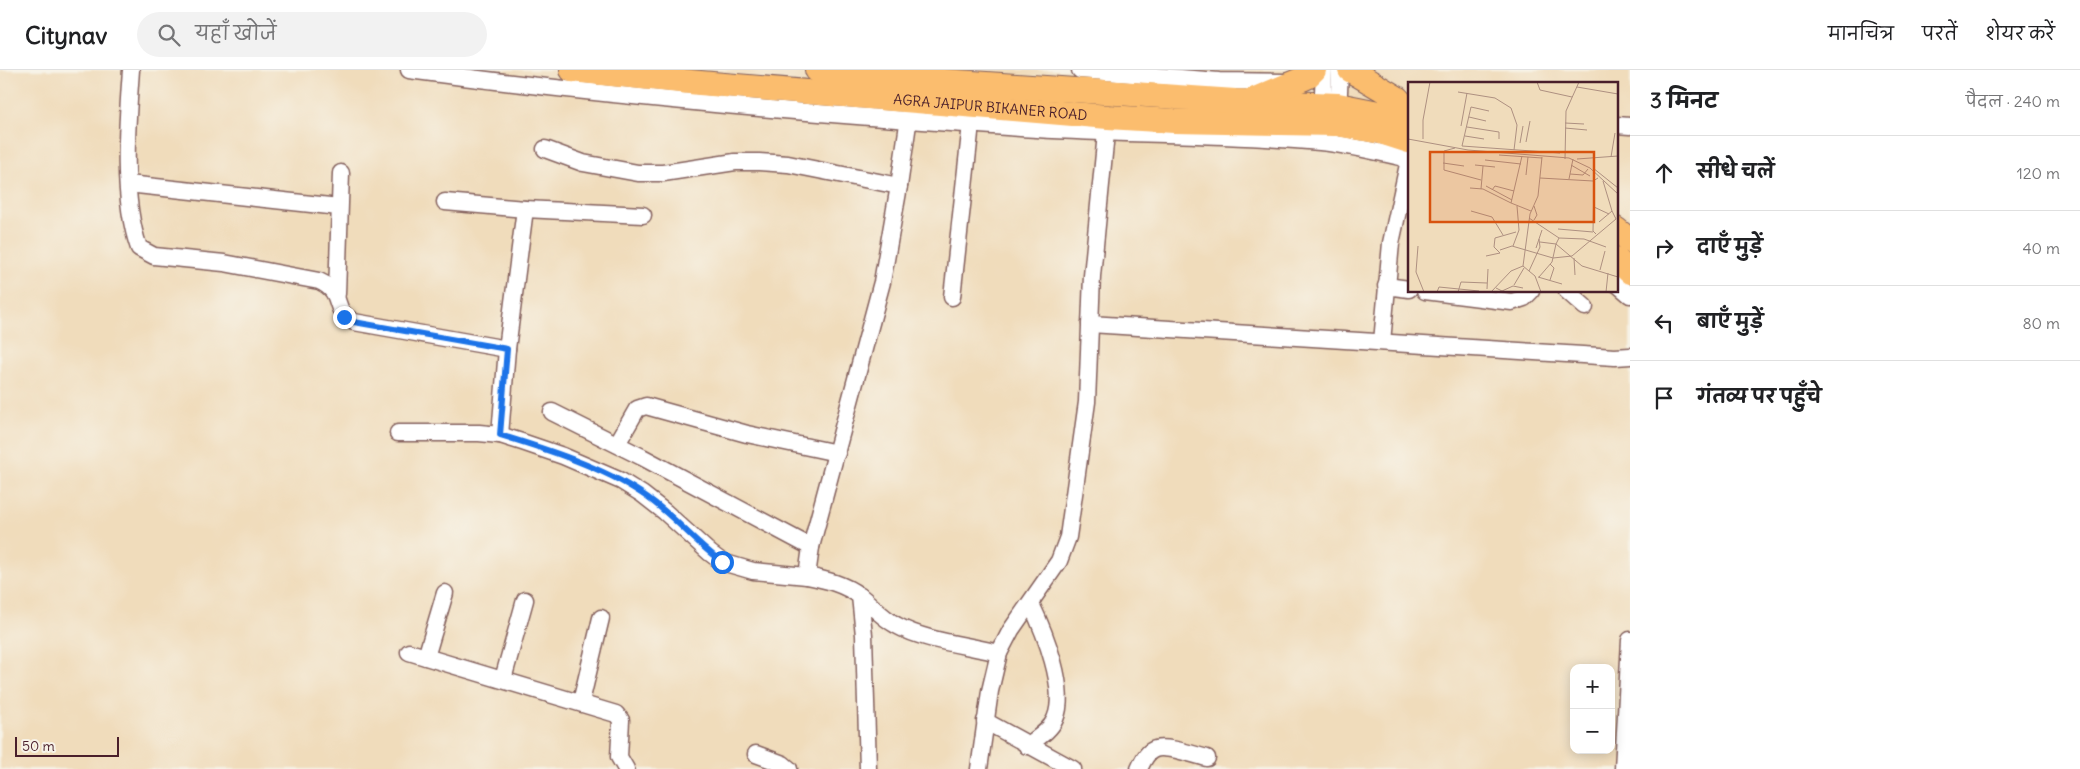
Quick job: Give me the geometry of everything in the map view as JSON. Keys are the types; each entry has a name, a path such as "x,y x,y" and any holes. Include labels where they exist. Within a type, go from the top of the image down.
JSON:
{"highway":[{"name":"AGRA JAIPUR BIKANER ROAD","path":"572,70 700,83 910,110 1107,125 1174,121 1329,124 1408,119"},
{"name":"AGRA JAIPUR BIKANER ROAD","path":"817,70 913,79 1251,101 1329,124 1381,132 1408,141"},
{"path":"1251,101 1307,77 1314,70"},
{"path":"1350,70 1390,93 1408,110"},
{"path":"1618,261 1630,272"}],"street":[{"path":"131,70 128,184 132,229 139,248 154,256 224,263 297,276 329,285 337,294"},
{"path":"409,70 531,86 910,110 971,124 1107,125 1095,243 1087,402 1068,537 1059,561 1012,630 999,653 985,721 979,769"},
{"path":"1080,70 1219,82 1293,82"},
{"path":"1324,70 1329,124"},
{"path":"1329,124 1340,70"},
{"path":"808,576 811,547 882,282 910,110"},
{"path":"952,297 971,124"},
{"path":"1329,124 1408,160"},
{"path":"545,149 583,163 638,173 663,173 735,162 759,162 788,164 899,186"},
{"path":"1382,342 1389,257 1404,197 1408,167"},
{"path":"341,173 337,294 340,311 344,317 354,322 507,349"},
{"path":"128,184 339,207"},
{"path":"445,202 525,210 643,214"},
{"path":"500,435 507,349 525,210"},
{"path":"1618,285 1630,295"},
{"path":"1386,286 1408,289"},
{"path":"1433,292 1512,302 1523,294"},
{"path":"1567,292 1585,307"},
{"path":"1090,324 1615,357 1630,356"},
{"path":"617,444 637,409 646,406 747,434 837,453"},
{"path":"552,412 617,444 811,547"},
{"path":"398,433 500,435 563,456 621,481 642,494 722,562 753,571 808,576 838,583 860,596 878,614 897,626 920,635 999,653"},
{"path":"426,657 445,593"},
{"path":"860,596 864,635 868,769"},
{"path":"503,679 525,600"},
{"path":"1028,746 1050,728 1056,718 1058,692 1048,647 1041,626 1030,604"},
{"path":"581,702 601,618"},
{"path":"1623,769 1630,640"},
{"path":"409,652 616,714 621,720 619,757 626,769"},
{"path":"985,721 1072,769"},
{"path":"1139,769 1149,753 1154,749 1162,748 1207,758"},
{"path":"756,754 783,764 789,769"}],"route":[{"path":"344,317 354,322 507,349 500,435 563,456 621,481 665,512 722,562"}]}
